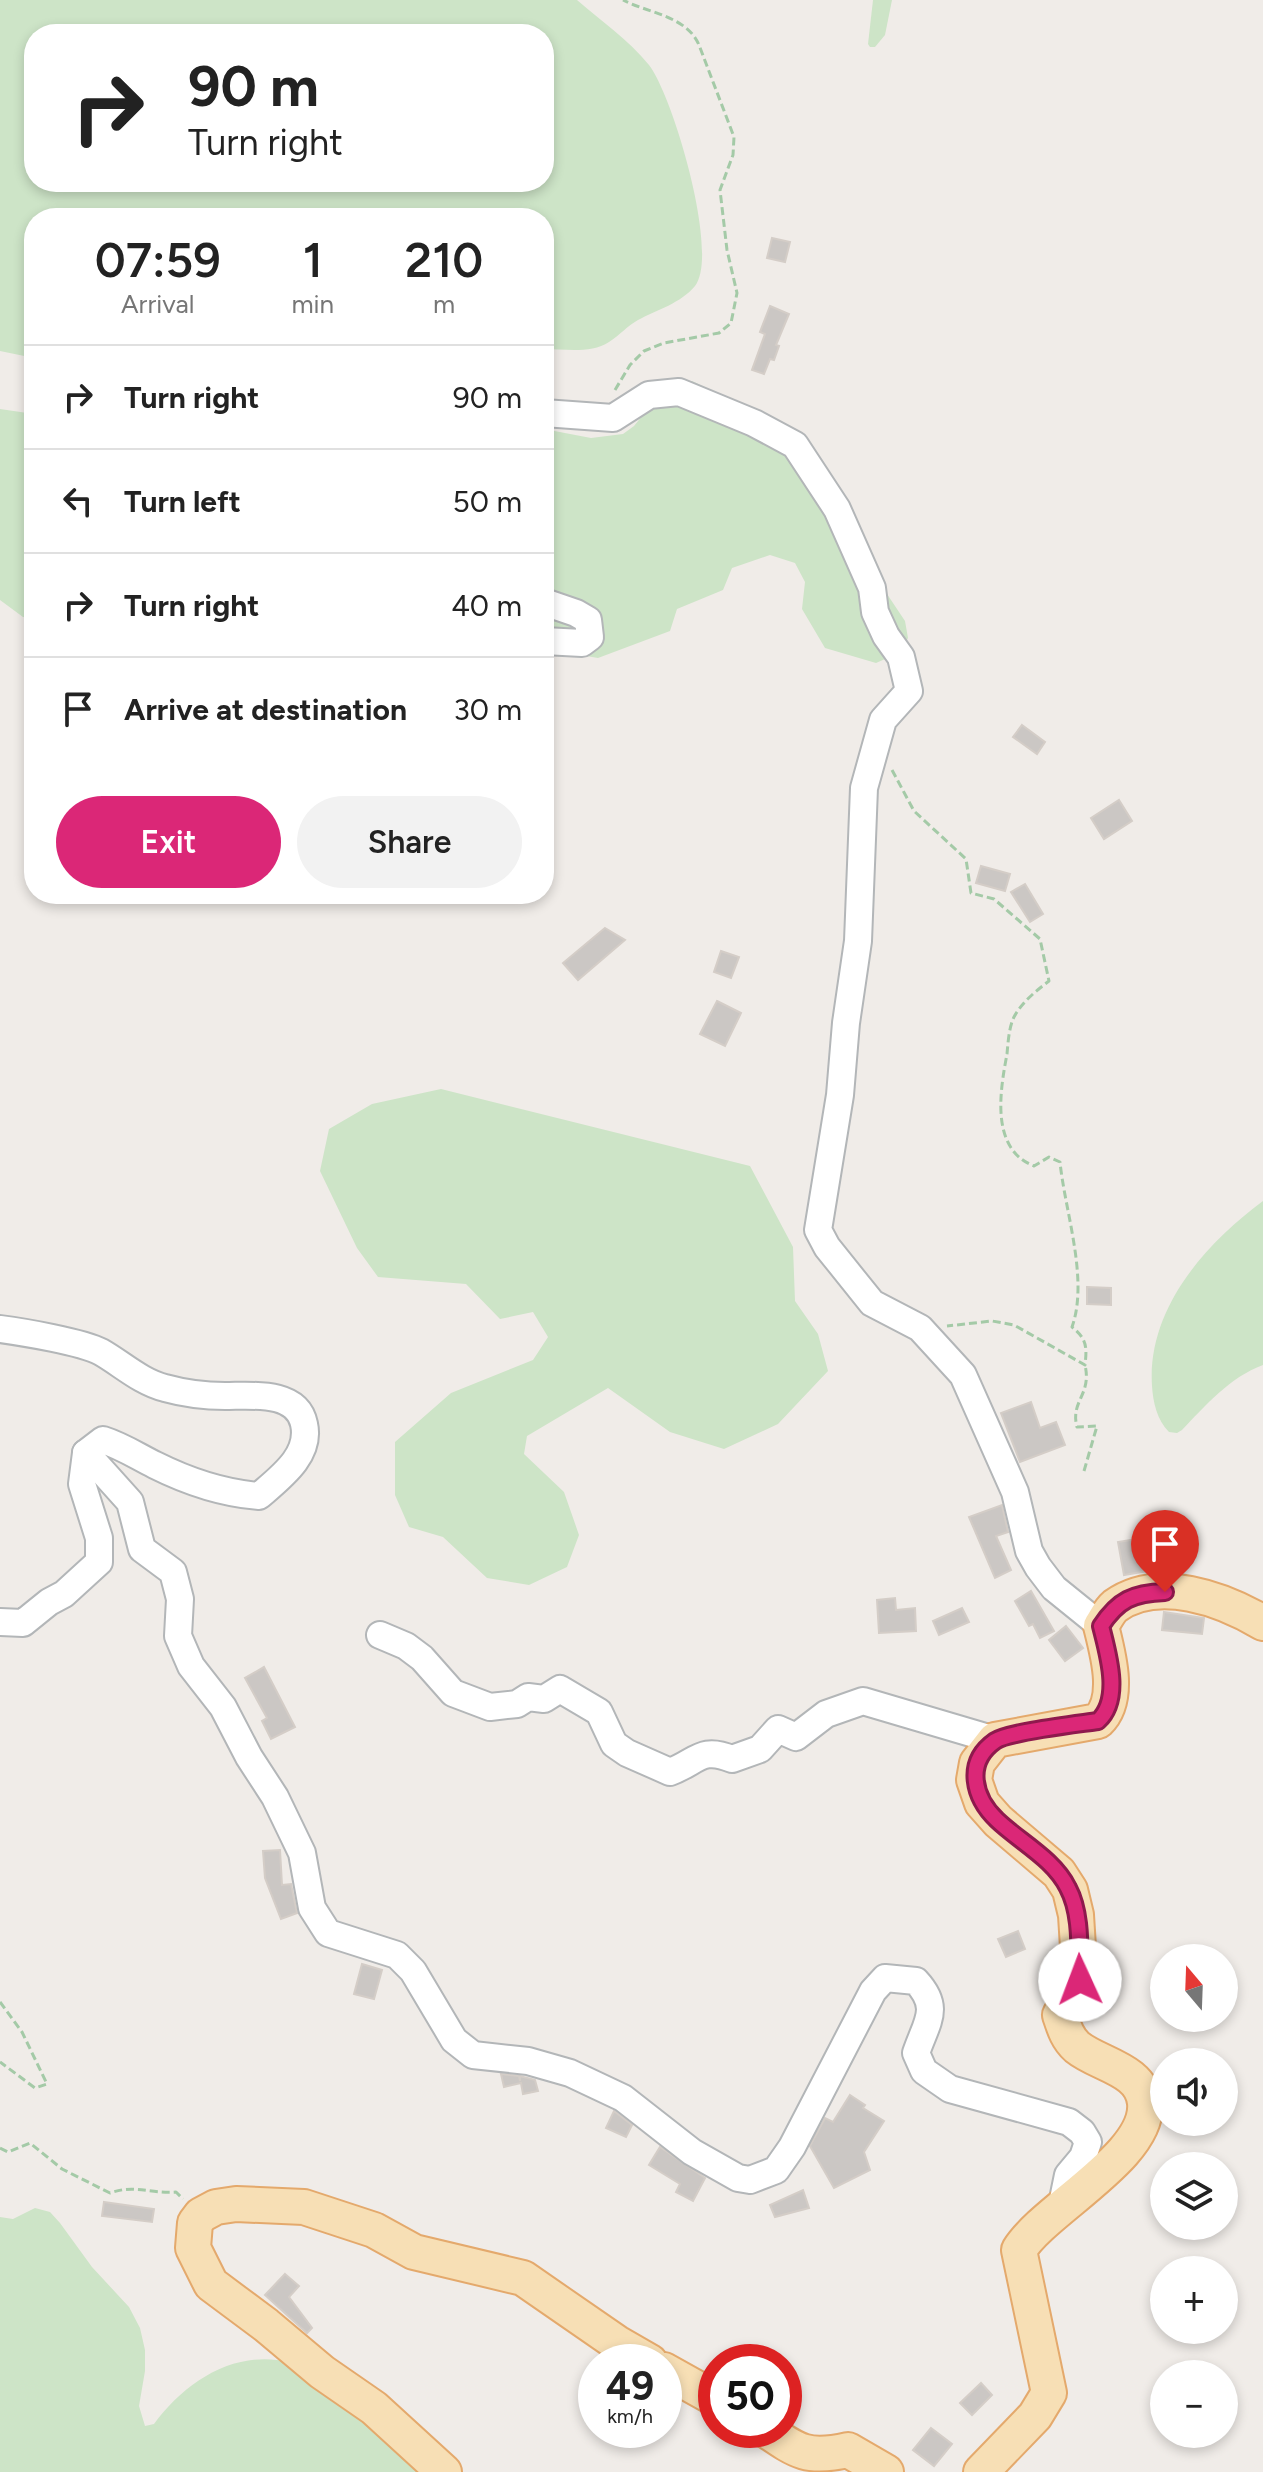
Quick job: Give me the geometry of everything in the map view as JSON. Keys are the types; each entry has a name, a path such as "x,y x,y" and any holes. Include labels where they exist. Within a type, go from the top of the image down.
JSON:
{"main road":[{"path":"981,2472 1035,2416 1049,2393 1019,2250 1040,2223 1097,2181 1138,2131 1146,2108 1144,2092 1131,2078 1114,2066 1092,2057 1076,2045 1065,2031 1060,2015 1080,1980 1076,1915 1070,1890 1059,1873 998,1821 982,1803 974,1780 977,1763 995,1740 1098,1721 1107,1712 1111,1689 1108,1653 1101,1626 1113,1607 1133,1597 1145,1593 1184,1592 1241,1609 1263,1623"},
{"path":"444,2472 374,2408 322,2372 211,2284 193,2248 195,2223 201,2215 216,2207 236,2204 304,2207 374,2230 414,2252 523,2278 619,2344"},
{"path":"792,2448 798,2452 829,2454 848,2450 886,2472"}],"street":[{"path":"554,414 613,418 649,395 679,392 754,423 795,445 837,509 872,588 875,612 886,636 901,657 909,691 883,720 864,788 858,941 840,1095 818,1230 827,1247 872,1303 920,1328 963,1375 1015,1492 1029,1551 1054,1588 1101,1626"},
{"path":"554,605 588,620 590,637 582,643 554,642"},
{"path":"0,1329 99,1351 129,1372 163,1388 223,1396 254,1394 287,1401 303,1418 307,1439 297,1459 259,1496 227,1493 196,1483 103,1440 86,1453 82,1484 99,1538 99,1562 64,1594 23,1623 0,1622"},
{"path":"86,1453 130,1502 142,1549 173,1572 180,1599 178,1636 191,1666 223,1707 249,1757 275,1797 302,1853 312,1908 328,1933 397,1955 413,1971 454,2040 473,2055 528,2061 570,2073 637,2107 692,2152 738,2178 750,2180 776,2170 784,2159 873,1991 885,1978 916,1981 928,1994 932,2007 916,2053 924,2071 950,2089 1069,2122 1082,2132 1088,2142 1083,2157 1068,2175 1061,2209"},
{"path":"380,1635 406,1646 422,1658 453,1693 490,1707 517,1704 528,1697 544,1699 560,1689 599,1712 614,1744 670,1772 686,1766 698,1755 717,1752 732,1759 760,1749 778,1729 796,1737 826,1714 863,1701 995,1740"}],"path":[{"path":"600,418 622,376 644,351 664,343 719,333 731,323 737,293 720,197 722,178 733,155 734,137 699,45 693,33 678,22 623,0"},
{"path":"877,742 914,811 966,859 971,893 994,899 1040,939 1049,981 1031,994 1013,1019 1000,1120 1009,1144 1021,1161 1034,1166 1049,1157 1060,1162 1076,1260 1078,1311 1072,1327 1082,1335 1087,1345 1085,1365 1089,1381 1074,1415 1077,1427 1097,1426 1084,1471"},
{"path":"920,1328 1003,1322 1030,1332 1085,1365"},
{"path":"0,2002 22,2032 47,2084 35,2088 0,2062"},
{"path":"0,2148 8,2152 30,2143 62,2169 110,2193 127,2187 157,2193 176,2192 201,2215"}],"green space":[{"path":"0,0 577,0 624,39 649,65 670,108 698,210 701,269 695,286 683,297 638,320 602,346 554,349 554,208 24,208 24,356 0,351"},
{"path":"873,0 892,0 885,35 875,47 870,47 868,44"},
{"path":"692,381 805,435 859,552 905,621 908,638 901,652 876,663 825,648 802,609 805,582 795,563 770,555 732,568 723,590 677,609 670,631 598,658 554,651 554,431 591,438 623,434 634,426 663,390"},
{"path":"0,409 24,413 24,617 0,600"},
{"path":"441,1089 750,1166 793,1247 795,1301 818,1334 828,1371 778,1424 724,1449 670,1432 608,1388 527,1436 524,1454 564,1492 579,1535 567,1567 529,1585 487,1578 443,1537 409,1527 395,1495 395,1442 451,1393 533,1360 548,1337 533,1312 500,1319 466,1284 378,1277 357,1248 320,1171 329,1129 372,1104"},
{"path":"1263,1201 1263,1365 1229,1385 1182,1430 1169,1432 1159,1416 1152,1386 1153,1358 1159,1331 1170,1305 1201,1258 1220,1237"},
{"path":"35,2208 50,2212 60,2223 92,2267 129,2307 140,2328 145,2350 145,2371 139,2406 145,2426 154,2424 180,2395 212,2372 249,2360 289,2362 428,2472 0,2472 0,2217 13,2219"}],"building":[{"path":"772,238 790,242 785,262 767,258"},
{"path":"770,306 789,314 776,345 779,346 774,360 770,359 764,374 752,370 765,334 760,332"},
{"path":"1022,725 1045,742 1037,754 1013,737"},
{"path":"1119,800 1132,821 1104,839 1091,818"},
{"path":"981,866 1010,874 1005,891 976,883"},
{"path":"1025,884 1043,914 1030,922 1011,892"},
{"path":"605,928 625,940 578,980 563,963"},
{"path":"721,951 739,957 731,978 714,972"},
{"path":"717,1001 741,1013 725,1046 700,1034"},
{"path":"1087,1287 1111,1288 1111,1305 1087,1304"},
{"path":"1031,1402 1040,1428 1056,1422 1065,1445 1020,1462 1001,1413"},
{"path":"1002,1505 1008,1532 996,1536 1011,1570 995,1578 969,1517"},
{"path":"1149,1537 1154,1570 1124,1575 1118,1542"},
{"path":"1031,1591 1054,1631 1040,1638 1015,1601"},
{"path":"895,1598 896,1610 915,1608 916,1631 879,1633 877,1600"},
{"path":"962,1608 969,1622 939,1635 933,1621"},
{"path":"1164,1612 1204,1618 1202,1634 1162,1630"},
{"path":"1066,1626 1083,1648 1065,1661 1049,1640"},
{"path":"264,1667 295,1727 271,1739 262,1721 267,1718 245,1678"},
{"path":"280,1850 282,1885 291,1884 297,1913 281,1919 265,1878 263,1851"},
{"path":"1018,1931 1025,1949 1006,1957 998,1939"},
{"path":"362,1964 382,1970 374,1999 354,1994"},
{"path":"501,2074 519,2076 520,2081 520,2076 535,2080 538,2091 523,2094 521,2083 504,2087"},
{"path":"850,2095 865,2105 863,2108 884,2121 864,2152 870,2170 834,2188 810,2146 825,2118 833,2122"},
{"path":"614,2111 632,2125 626,2137 606,2128"},
{"path":"660,2147 705,2178 693,2201 676,2192 680,2184 649,2165"},
{"path":"803,2190 809,2208 775,2217 770,2205"},
{"path":"104,2202 154,2209 152,2222 102,2216"},
{"path":"285,2274 299,2286 289,2297 312,2328 307,2333 265,2295"},
{"path":"981,2383 992,2395 972,2415 960,2403"},
{"path":"931,2428 952,2444 934,2466 913,2450"}],"route":[{"path":"1080,1980 1076,1915 1070,1890 1059,1873 998,1821 982,1803 974,1780 977,1763 995,1740 1098,1721 1107,1712 1111,1689 1108,1653 1101,1626 1113,1607 1145,1593 1165,1592"}]}
